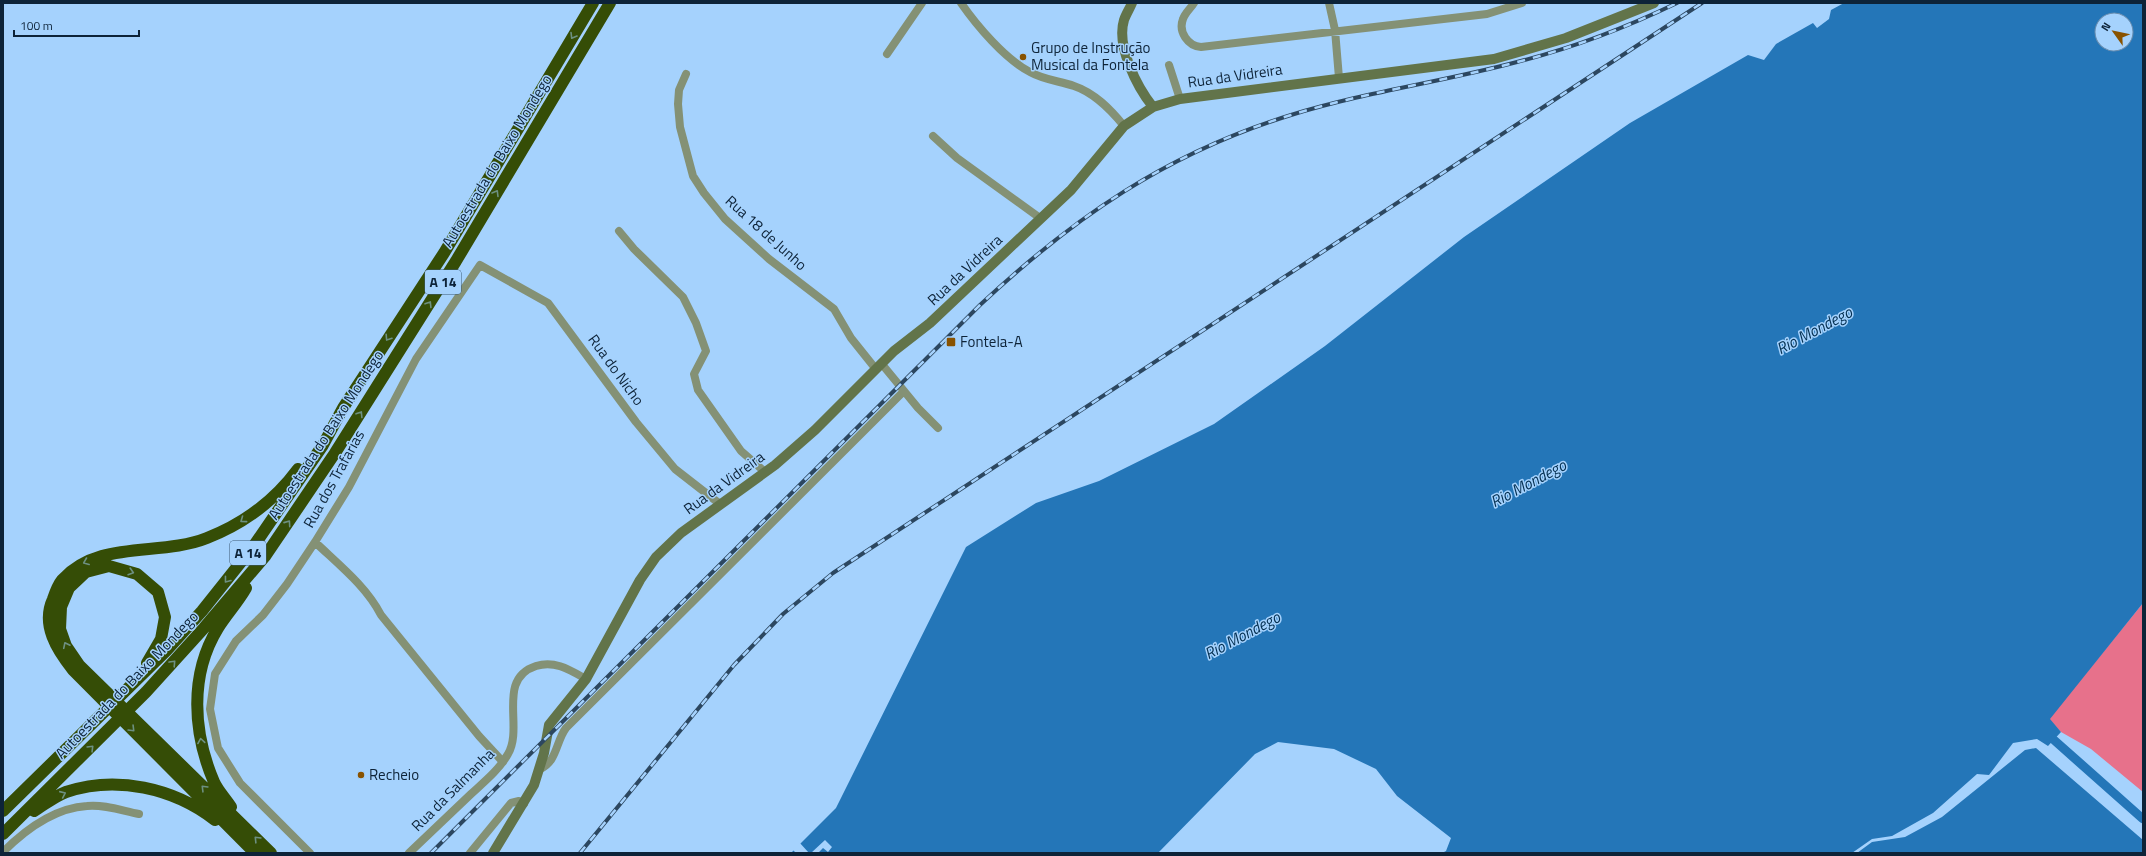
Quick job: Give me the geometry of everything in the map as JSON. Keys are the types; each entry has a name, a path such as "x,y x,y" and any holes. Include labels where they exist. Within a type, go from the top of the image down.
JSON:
{"highway":[{"name":"Autoestrada do Baixo Mondego","path":"3,810 91,725 202,612 253,546 323,445 343,408 444,253 593,3"},
{"name":"Autoestrada do Baixo Mondego","path":"3,834 146,692 266,555 335,453 451,268 610,3"},
{"path":"252,850 73,670 58,651 49,628 51,604 61,581 80,564 103,555 194,542 237,524 269,501 292,477 343,408"},
{"path":"243,824 214,783 201,746 196,707 201,666 217,629 240,598 266,555"},
{"path":"134,682 161,639 165,617 158,592 138,574 108,566 86,572 69,588 61,607 60,629 66,646 80,665 271,853"},
{"path":"17,820 64,793 94,785 126,784 156,790 185,801 212,817 252,850"}],"street":[{"path":"888,54 922,3"},
{"path":"961,3 998,46 1020,66 1031,73 1057,82 1075,86 1108,106 1124,126"},
{"path":"1132,3 1124,20 1123,47 1138,85 1153,107"},
{"path":"1194,3 1185,15 1182,26 1186,40 1197,46 1335,30 1416,24 1487,14 1522,3"},
{"path":"1329,3 1335,30 1338,78"},
{"name":"Rua da Vidreira","path":"493,853 524,804 540,769 549,725 586,680 640,580 656,557 681,533 765,472 815,430 894,351 930,323 1071,190 1124,126 1153,107 1180,99 1494,59 1566,38 1654,3"},
{"path":"1169,65 1180,99"},
{"name":"Rua 18 de Junho","path":"686,74 679,90 678,104 680,127 693,176 704,193 725,219 769,259 834,309 851,338 904,391 938,428"},
{"path":"934,136 957,158 1040,218"},
{"path":"619,231 634,249 683,297 696,323 706,351 694,374 698,390 741,451 765,472"},
{"name":"Rua do Nicho","path":"480,265 548,303 636,422 675,469 720,504"},
{"name":"Rua dos Trafarias","path":"480,265 416,359 349,488 315,542 354,579 373,601 381,615 479,736 503,762"},
{"path":"540,769 551,762 560,737 566,728 904,391"},
{"path":"310,853 240,783 218,748 210,709 215,674 236,641 263,615 287,584 315,542"},
{"name":"Rua da Salmanha","path":"409,853 503,762 512,744 514,725 512,696 517,680 523,673 530,668 548,664 568,668 586,680"},
{"path":"470,853 511,803 519,801 524,804"},
{"path":"3,852 39,821 57,813 88,805 139,814"}],"shaded area":[{"path":"2143,603 2143,792 2091,749 2061,732 2049,719"}],"water":[{"name":"Rio Mondego","path":"1844,3 2143,3 2143,603 2050,719 2061,732 2048,746 2037,739 2013,743 1989,775 1977,774 1933,813 1892,836 1872,839 1852,853 1442,853 1446,851 1451,838 1397,796 1376,769 1334,749 1278,742 1255,754 1158,853 791,853 836,808 966,547 1036,503 1099,481 1214,424 1325,346 1464,237 1630,123 1748,55 1764,60 1776,44 1813,23 1817,28 1829,19 1831,10"},
{"path":"2036,748 2143,840 2143,853 1857,853 1872,842 1905,837 1942,817 2025,750"}],"pier":[{"path":"825,840 832,847 828,852 823,848 818,853 811,853"},
{"path":"799,842 809,853 796,853 792,849"}],"waterway":[{"path":"2054,740 2143,819"}],"railway":[{"path":"431,853 980,305 1050,244 1087,217 1124,192 1163,169 1203,148 1246,131 1319,107 1375,93 1489,69 1538,56 1598,37 1677,3"},
{"path":"580,853 734,665 783,614 833,573 1702,3"}],"place":[{"name":"Grupo de Instrução Musical da Fontela","path":"1023,57"},
{"name":"Fontela-A","path":"951,342"},
{"name":"Recheio","path":"361,775"}]}
